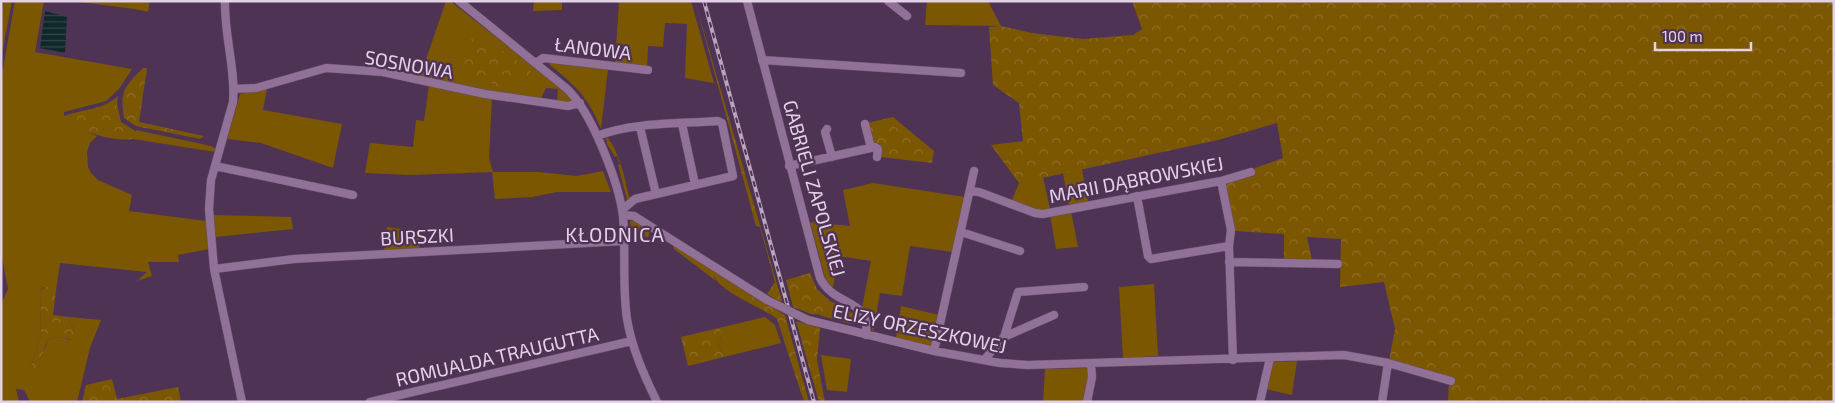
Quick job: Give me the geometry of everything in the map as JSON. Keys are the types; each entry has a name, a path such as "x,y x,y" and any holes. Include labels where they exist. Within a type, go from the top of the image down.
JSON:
{"street":[{"path":"225,1 226,38 234,89 233,102 215,166 209,198 214,268 242,402"},
{"path":"459,1 536,63 580,103 597,136 622,212 625,302 632,341 657,402"},
{"name":"GABRIELI ZAPOLSKIEJ","path":"747,1 820,278 829,291 863,312 868,322 866,334"},
{"path":"888,1 907,16"},
{"name":"ŁANOWA","path":"536,63 543,58 648,70"},
{"path":"762,60 961,73"},
{"name":"SOSNOWA","path":"234,89 269,85 326,68 383,72 485,94 568,106 580,103"},
{"path":"597,136 611,131 640,127 721,121 734,172 731,176 635,200 622,212"},
{"path":"682,124 696,184"},
{"path":"865,124 870,148"},
{"path":"640,127 656,194"},
{"path":"827,129 825,132 832,157"},
{"path":"789,166 877,147 877,157"},
{"path":"215,166 353,195"},
{"path":"934,351 974,171"},
{"name":"MARII DĄBROWSKIEJ","path":"970,191 979,192 1043,214 1220,181 1251,172"},
{"path":"1220,181 1231,230 1229,246 1233,360"},
{"path":"1137,196 1148,256 1151,259 1229,246"},
{"name":"ELIZY ORZESZKOWEJ","path":"622,212 634,216 767,300 808,320 934,351 1028,366 1344,355 1388,363 1451,381"},
{"path":"961,232 1020,251"},
{"name":"BURSZKI","path":"214,268 294,259 624,241"},
{"path":"1230,262 1338,264"},
{"path":"984,360 1004,337 1018,292 1084,287"},
{"path":"1004,337 1054,316"},
{"name":"ROMUALDA TRAUGUTTA","path":"370,402 632,341"},
{"path":"1260,402 1270,358"},
{"path":"1382,402 1388,363"},
{"path":"1087,402 1092,377 1091,364"}],"green space":[{"path":"4,1 12,1 1,59 1,13"},
{"path":"15,1 44,1 35,52 132,69 119,89 106,101 64,112 64,120 97,136 90,143 87,152 88,167 91,173 98,180 132,195 129,211 206,221 209,249 178,255 179,262 148,262 152,276 137,281 147,272 60,263 56,291 43,287 40,291 41,335 31,367 37,377 49,339 59,337 71,340 74,327 70,324 69,317 101,320 90,348 77,402 30,402 24,390 16,389 19,402 1,402 1,304 8,289 1,253 1,80"},
{"path":"72,1 150,1 148,12"},
{"path":"446,1 450,1 571,96 572,101 557,102 558,89 546,88 540,100 420,77"},
{"path":"534,1 562,1 562,10 533,11"},
{"path":"619,1 691,1 714,83 685,78 687,24 665,23 663,47 648,46 647,69 615,65"},
{"path":"695,1 782,301 781,302 767,294 775,282 760,227 756,226"},
{"path":"927,1 988,1 1001,26 925,25"},
{"path":"1132,1 1834,1 1834,402 1448,402 1449,382 1389,361 1395,329 1384,282 1340,287 1341,239 1307,237 1312,260 1284,260 1284,234 1234,231 1224,182 1254,176 1255,168 1283,158 1277,123 1218,140 1019,183 991,145 1023,141 1019,103 993,85 989,27 1001,26 1032,33 1083,39 1133,35 1142,29"},
{"path":"476,36 528,68 531,71 530,77 499,87 484,78 467,75 462,65 468,55 467,42"},
{"path":"553,61 608,69 601,129 592,109 581,93 550,65 549,63"},
{"path":"143,68 147,68 139,122 203,137 200,139 136,126 124,118 123,95 131,80"},
{"path":"429,85 492,98 489,158 493,172 539,172 577,176 603,171 611,192 557,192 532,197 495,199 492,172 410,175 365,173 370,143 413,147 416,120 424,121"},
{"path":"267,89 263,110 342,124 333,168 261,143 227,139 240,94"},
{"path":"118,96 117,104 121,122 137,132 133,139 115,139 97,135 64,120 64,116 99,107"},
{"path":"893,117 934,151 932,163 881,157 880,145 872,145 867,123"},
{"path":"136,130 211,146 216,149 216,152 133,139"},
{"path":"606,135 618,157 623,172 629,197 636,196 627,200 618,165 620,164 617,156 615,157 607,144"},
{"path":"1082,169 1088,202 1069,206 1063,173"},
{"path":"1043,177 1050,209 1035,210 1012,200 1019,183"},
{"path":"873,183 965,197 953,252 910,246 902,296 880,293 873,334 871,316 862,308 871,261 838,256 833,287 826,281 810,222 850,226 843,190"},
{"path":"1071,211 1078,247 1056,249 1050,215"},
{"path":"213,215 291,217 293,229 215,237"},
{"path":"632,219 650,230 648,238 635,229 631,230 630,221 633,221"},
{"path":"387,227 418,231 420,250 384,252"},
{"path":"673,245 718,274 714,277 716,281 674,249"},
{"path":"810,273 817,289 831,302 829,312 826,315 811,314 793,307 786,280"},
{"path":"714,274 718,274 785,315 809,402 804,402 777,319 731,293 723,287"},
{"path":"1154,284 1158,356 1123,358 1119,287"},
{"path":"46,286 56,291 53,315 69,317 70,324 76,329 79,336 75,340 59,337 49,339 44,349 41,367 37,377 33,380 31,367 41,335 40,291"},
{"path":"827,299 858,316 861,319 859,323 850,324 819,315 828,314 831,302"},
{"path":"901,306 939,315 932,347 896,338"},
{"path":"765,317 775,325 781,343 724,357 718,344 721,336 719,328"},
{"path":"796,321 820,328 817,360 825,402 819,402"},
{"path":"719,328 722,333 718,344 724,357 688,366 681,337"},
{"path":"821,355 851,359 847,392 827,390"},
{"path":"1297,361 1292,395 1266,389 1272,362"},
{"path":"1089,368 1085,402 1043,402 1045,369"},
{"path":"112,379 117,399 178,387 181,402 82,402 86,385"}],"shaded area":[{"path":"45,11 67,17 65,53 40,48"}],"railway":[{"path":"704,1 814,402"}],"district":[{"name":"KŁODNICA","path":"615,234"}]}
